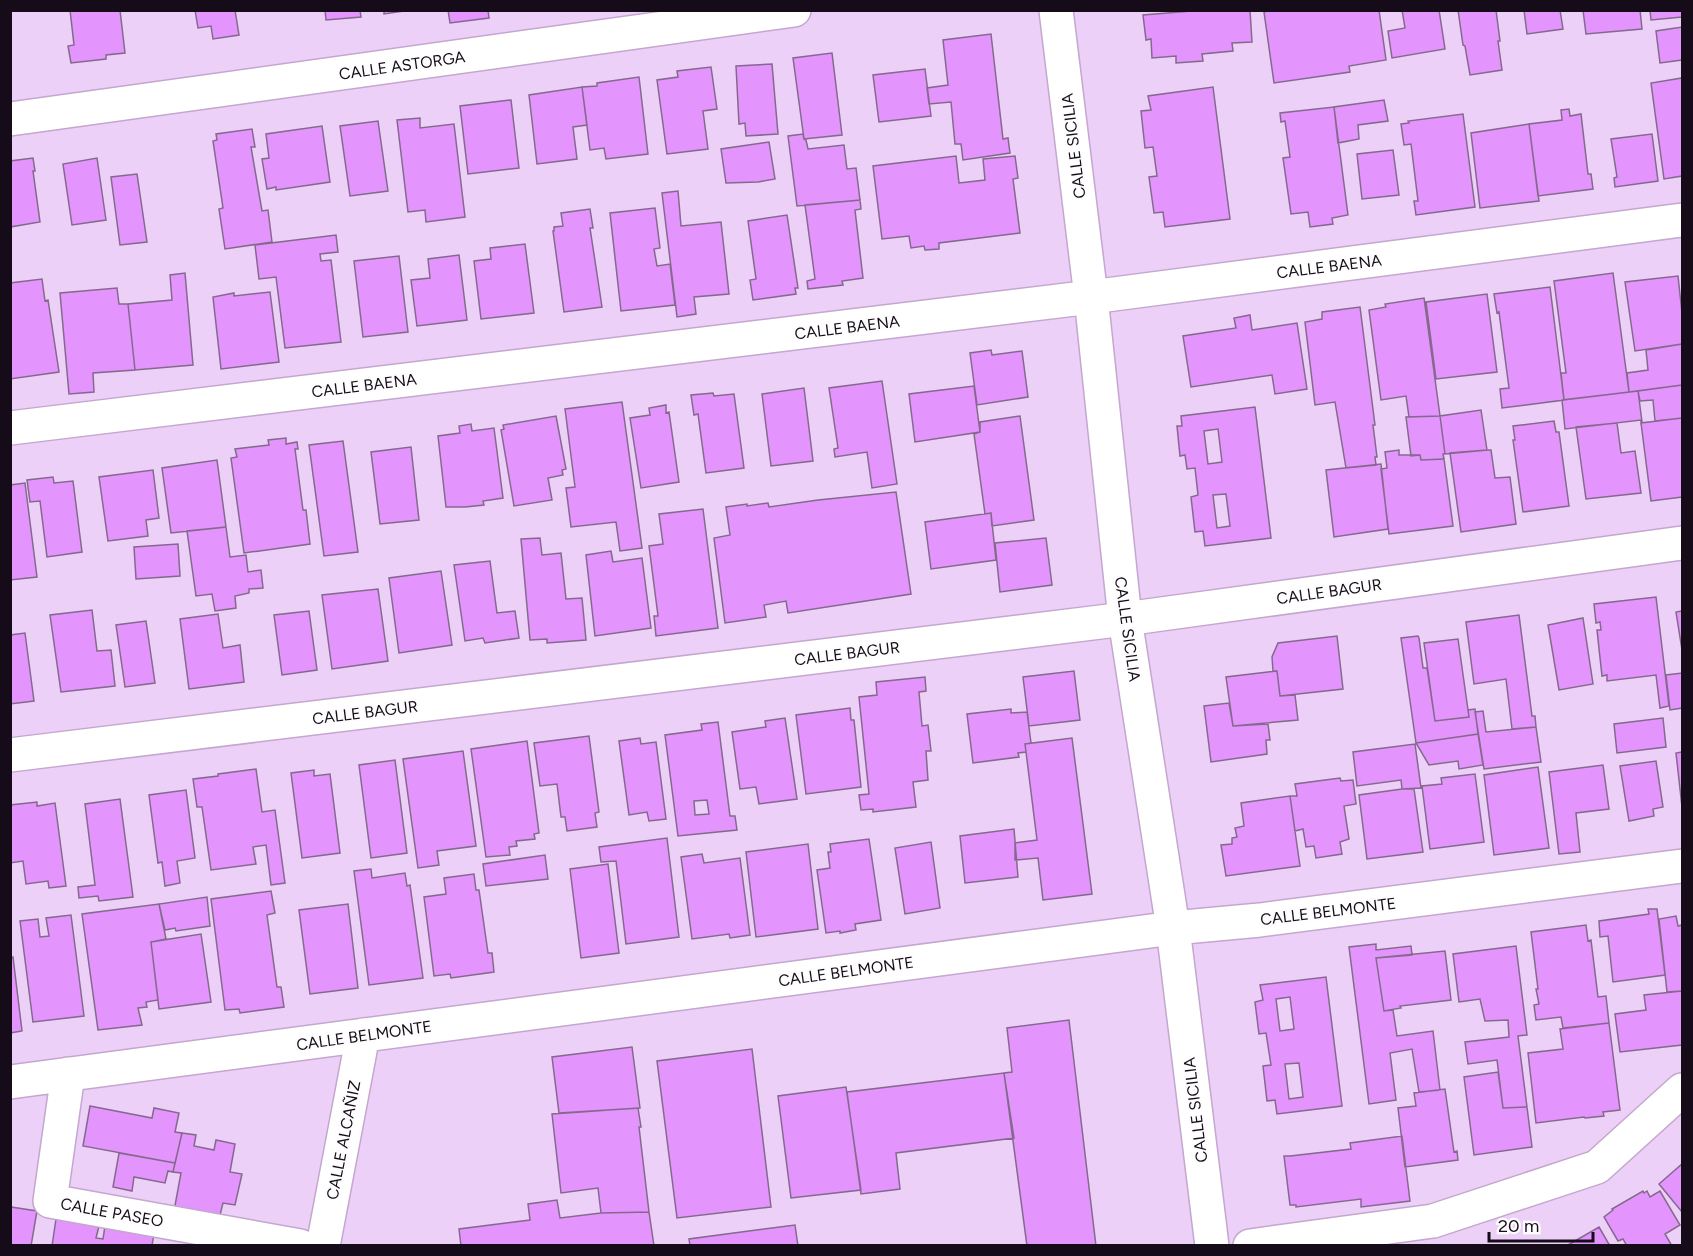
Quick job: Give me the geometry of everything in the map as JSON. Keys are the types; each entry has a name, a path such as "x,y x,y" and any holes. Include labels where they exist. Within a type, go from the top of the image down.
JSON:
{"street":[{"name":"CALLE ASTORGA","path":"10,119 794,10"},
{"name":"CALLE SICILIA","path":"1056,10 1091,297 1125,619 1173,928 1212,1245"},
{"name":"CALLE BAENA","path":"10,428 1091,297 1683,220"},
{"name":"CALLE BAGUR","path":"10,755 1125,619 1683,543"},
{"name":"CALLE BELMONTE","path":"10,1082 1173,928 1260,920 1683,867"},
{"name":"CALLE ALCAÑIZ","path":"323,1245 363,1035"},
{"name":"CALLE PASEO","path":"68,1074 50,1201 300,1245"},
{"path":"1250,1245 1433,1221 1596,1167 1683,1090"}],"building":[{"path":"70,10 120,10 125,53 106,55 106,59 71,63 68,46 74,45"},
{"path":"195,10 235,10 239,35 213,39 211,26 198,28"},
{"path":"325,10 360,10 361,17 326,20"},
{"path":"384,10 411,10 384,14"},
{"path":"448,10 488,10 489,18 450,23"},
{"path":"1204,10 1250,10 1252,42 1232,43 1233,51 1202,54 1203,61 1176,63 1176,56 1152,58 1151,39 1146,40 1143,15"},
{"path":"1272,10 1379,10 1386,60 1349,66 1350,72 1274,83 1264,12"},
{"path":"1402,10 1439,10 1445,49 1392,58 1388,31 1405,28"},
{"path":"1458,10 1496,10 1502,70 1470,75"},
{"path":"1524,10 1560,10 1563,29 1527,34"},
{"path":"1583,10 1640,10 1642,29 1586,34"},
{"path":"1650,10 1682,10 1682,17 1651,20"},
{"path":"1682,27 1682,60 1660,63 1656,31"},
{"path":"991,34 1003,139 1008,138 1010,153 963,160 961,144 955,144 951,102 929,104 927,88 948,85 943,40"},
{"path":"832,53 842,135 804,139 793,58"},
{"path":"772,64 778,134 746,136 745,123 739,124 736,66"},
{"path":"711,67 717,109 703,111 708,149 667,154 657,80 678,77 677,71"},
{"path":"925,69 931,116 879,122 873,75"},
{"path":"639,77 648,154 606,159 604,148 590,150 582,87"},
{"path":"1682,78 1682,176 1664,179 1651,83"},
{"path":"582,87 587,125 573,127 577,159 537,164 529,95"},
{"path":"1213,87 1230,219 1165,227 1163,212 1154,213 1149,177 1157,176 1153,147 1145,148 1141,111 1151,110 1148,96"},
{"path":"511,100 519,168 468,174 460,106"},
{"path":"1384,100 1388,121 1358,125 1359,139 1338,143 1334,107"},
{"path":"1334,107 1348,215 1332,218 1333,224 1310,227 1308,212 1291,214 1283,158 1290,157 1285,121 1281,122 1280,113"},
{"path":"1569,109 1570,116 1581,114 1588,174 1591,174 1593,189 1538,196 1529,124 1562,120 1561,110"},
{"path":"1463,114 1475,207 1416,215 1414,201 1418,201 1411,144 1404,145 1401,124 1409,123 1408,121"},
{"path":"420,118 420,128 454,124 465,217 426,222 425,210 408,212 397,120"},
{"path":"378,121 388,191 350,196 340,126"},
{"path":"1529,124 1539,201 1480,208 1471,133"},
{"path":"322,126 330,182 276,190 276,187 267,189 262,159 269,158 266,134"},
{"path":"252,129 255,147 251,147 262,211 268,210 272,242 225,249 219,209 223,208 213,141 217,140 216,134"},
{"path":"803,134 808,149 844,145 847,169 856,168 860,200 797,206 788,136"},
{"path":"1652,134 1658,181 1615,187 1614,178 1617,177 1611,139"},
{"path":"769,142 775,179 726,183 721,149"},
{"path":"1393,150 1399,195 1362,199 1357,154"},
{"path":"956,156 959,183 985,180 983,159 1015,156 1018,178 1013,179 1020,233 939,243 939,249 925,250 924,246 911,248 909,236 882,239 873,166"},
{"path":"33,158 40,222 10,227 10,161"},
{"path":"97,158 106,220 72,225 63,164"},
{"path":"137,174 147,242 120,245 111,177"},
{"path":"678,191 681,226 721,222 729,294 694,297 696,314 677,317 662,193"},
{"path":"860,200 861,209 855,210 863,278 842,281 843,285 808,289 807,281 815,279 805,205"},
{"path":"655,208 660,248 654,249 657,266 670,264 675,305 621,311 610,213"},
{"path":"590,209 593,228 590,228 602,307 564,312 554,227 563,226 561,213"},
{"path":"787,215 798,288 795,288 796,294 753,300 750,280 756,279 748,221"},
{"path":"336,235 338,252 320,254 321,261 331,260 341,342 285,348 276,277 259,279 255,245"},
{"path":"525,244 534,313 481,319 474,261 491,259 490,248"},
{"path":"459,255 467,320 417,326 411,280 430,278 428,259"},
{"path":"399,256 408,332 363,337 354,261"},
{"path":"185,273 193,365 135,370 128,304 172,300 170,275"},
{"path":"1613,273 1629,392 1564,400 1561,373 1566,373 1554,281"},
{"path":"1678,276 1682,313 1682,344 1635,351 1625,282"},
{"path":"42,279 45,301 48,300 59,372 10,379 10,283"},
{"path":"1550,287 1564,400 1502,408 1500,389 1509,388 1499,312 1497,313 1494,294"},
{"path":"117,288 119,304 128,304 135,370 93,373 94,392 69,394 60,293"},
{"path":"270,292 279,362 221,369 213,297 234,293 234,296"},
{"path":"1487,294 1497,372 1436,379 1426,302"},
{"path":"1424,298 1440,416 1409,417 1406,396 1381,400 1369,310 1386,307 1385,304"},
{"path":"1360,307 1377,457 1375,457 1376,465 1346,468 1335,402 1315,405 1305,322 1322,319 1322,312"},
{"path":"1250,315 1252,330 1297,323 1307,389 1275,394 1272,375 1191,387 1183,336 1236,328 1234,318"},
{"path":"1682,344 1682,385 1629,392 1627,373 1648,370 1646,350"},
{"path":"991,350 992,355 1022,351 1028,397 977,405 970,353"},
{"path":"882,381 897,484 872,488 867,452 835,457 834,449 838,448 829,388"},
{"path":"1682,385 1682,418 1655,421 1653,400 1640,401 1638,391"},
{"path":"974,386 980,432 915,442 909,394"},
{"path":"804,388 813,461 771,466 762,394"},
{"path":"1638,391 1642,422 1641,423 1641,420 1565,429 1562,400"},
{"path":"713,393 714,396 734,394 744,468 706,473 698,414 694,415 691,395"},
{"path":"622,402 642,548 620,551 616,522 571,527 566,488 575,487 565,409"},
{"path":"666,405 679,482 641,488 630,418 650,415 649,408"},
{"path":"1255,407 1271,538 1205,546 1203,531 1195,532 1191,497 1198,495 1195,468 1187,469 1185,455 1180,456 1177,426 1182,426 1181,416","holes":["1218,429 1222,462 1208,464 1204,431","1226,494 1230,526 1217,528 1213,495"]},
{"path":"1481,410 1487,450 1445,454 1440,416"},
{"path":"556,416 566,469 562,470 563,475 548,478 552,500 514,506 501,430 504,429 503,425"},
{"path":"1020,416 1034,520 992,526 991,513 985,514 974,434 980,432 980,422"},
{"path":"1440,416 1444,459 1421,460 1420,455 1411,456 1406,417"},
{"path":"1682,418 1682,497 1651,501 1641,423"},
{"path":"1554,421 1556,432 1559,432 1569,506 1523,512 1513,426"},
{"path":"1617,423 1621,453 1635,451 1641,493 1586,499 1576,427"},
{"path":"471,424 472,431 494,428 503,498 483,501 484,505 446,507 438,436 460,433 459,426"},
{"path":"286,438 286,444 297,442 298,449 295,449 310,544 244,553 231,458 237,457 235,449 269,445 268,440"},
{"path":"343,441 358,552 324,556 309,445"},
{"path":"411,447 419,520 380,524 371,452"},
{"path":"1399,450 1399,455 1420,455 1421,460 1444,459 1453,526 1389,534 1381,469 1387,468 1385,452"},
{"path":"1491,450 1495,478 1510,477 1516,524 1461,532 1450,453"},
{"path":"217,460 226,527 171,533 162,468"},
{"path":"1381,464 1388,529 1334,537 1326,470"},
{"path":"153,470 159,518 146,520 148,536 108,541 99,477"},
{"path":"53,477 54,483 73,481 82,552 47,557 40,501 30,502 27,480"},
{"path":"25,483 37,577 10,580 10,485"},
{"path":"896,492 911,594 788,613 786,601 764,605 766,617 725,623 714,538 730,535 726,507 768,503 769,507"},
{"path":"703,509 718,628 656,636 654,616 658,616 649,546 663,544 659,514"},
{"path":"991,513 996,560 931,569 925,522"},
{"path":"226,527 230,557 246,555 248,572 261,570 263,588 249,589 249,593 235,596 236,608 215,611 212,594 196,596 187,531"},
{"path":"540,538 542,555 561,553 566,599 582,598 586,640 547,643 547,639 530,640 521,539"},
{"path":"1046,538 1052,585 1000,592 995,543"},
{"path":"178,544 180,576 136,579 134,547"},
{"path":"611,551 613,562 642,558 651,628 595,636 586,555"},
{"path":"490,561 497,613 515,611 519,638 485,643 483,638 465,641 454,565"},
{"path":"441,571 452,645 399,653 389,578"},
{"path":"378,589 388,661 332,669 322,595"},
{"path":"1656,597 1669,706 1660,708 1656,675 1607,681 1607,675 1602,676 1597,630 1601,630 1600,622 1596,623 1594,604"},
{"path":"92,610 97,651 111,650 115,686 61,692 50,615"},
{"path":"309,611 317,670 282,675 274,615"},
{"path":"1682,611 1682,650 1676,612"},
{"path":"218,614 223,648 240,645 244,682 189,689 180,619"},
{"path":"1519,615 1532,716 1535,716 1536,727 1512,729 1506,679 1474,684 1466,622"},
{"path":"1583,618 1593,684 1559,690 1548,625"},
{"path":"146,621 155,683 125,687 116,625"},
{"path":"25,633 34,701 10,704 10,635"},
{"path":"1337,636 1343,689 1280,696 1277,671 1273,671 1272,657 1278,643"},
{"path":"1418,636 1423,668 1427,668 1435,721 1469,717 1468,710 1475,709 1478,734 1416,743 1401,638"},
{"path":"1458,639 1469,717 1435,721 1424,643"},
{"path":"1074,671 1080,720 1029,726 1023,677"},
{"path":"1277,671 1280,696 1295,695 1298,720 1233,726 1226,677"},
{"path":"1682,673 1682,708 1670,710 1666,675"},
{"path":"925,677 926,691 919,692 922,726 928,725 931,751 926,751 928,780 913,782 916,807 873,812 873,809 861,810 859,795 869,794 859,697 877,695 876,682"},
{"path":"1229,703 1233,726 1268,724 1270,740 1266,740 1267,754 1211,762 1204,706"},
{"path":"850,708 851,720 854,720 861,787 806,794 796,715"},
{"path":"1011,709 1011,713 1027,712 1031,743 1025,744 1026,752 1018,753 1019,757 973,763 967,714"},
{"path":"1483,711 1486,732 1536,727 1541,762 1484,769 1475,712"},
{"path":"785,718 797,799 759,804 756,787 740,789 732,732 766,727 765,721"},
{"path":"1663,718 1666,747 1617,753 1614,724"},
{"path":"718,722 730,816 735,816 737,830 678,836 665,735 702,730 701,724","holes":["707,800 709,814 695,815 694,801"]},
{"path":"1478,734 1483,765 1459,769 1458,761 1429,765 1416,743"},
{"path":"589,736 599,812 595,813 597,827 567,831 565,817 561,817 557,784 540,786 534,743"},
{"path":"640,738 641,744 656,742 666,819 649,821 647,812 629,815 619,741"},
{"path":"1072,738 1092,894 1043,900 1038,858 1015,860 1015,843 1037,840 1025,744"},
{"path":"527,741 539,833 534,834 535,839 516,841 517,846 509,847 510,855 486,857 471,749"},
{"path":"1415,744 1421,788 1402,789 1401,780 1357,786 1353,752"},
{"path":"463,751 476,846 437,851 439,865 418,868 403,759"},
{"path":"1682,752 1682,807 1676,753"},
{"path":"395,760 407,853 371,858 359,765"},
{"path":"1656,761 1663,807 1653,809 1654,816 1629,821 1620,766"},
{"path":"1603,765 1609,809 1576,813 1580,852 1559,854 1549,772"},
{"path":"1538,767 1549,848 1494,855 1484,775"},
{"path":"256,769 262,812 275,810 285,883 271,885 266,845 253,847 256,864 211,870 202,807 197,807 193,779"},
{"path":"314,770 314,776 330,774 340,853 302,858 291,773"},
{"path":"1475,774 1484,842 1430,849 1422,786 1442,784 1441,778"},
{"path":"1340,778 1341,781 1353,780 1356,804 1344,806 1349,839 1340,842 1342,854 1316,858 1314,846 1306,847 1303,829 1295,831 1290,796 1297,796 1295,784"},
{"path":"1414,789 1423,852 1367,859 1359,795"},
{"path":"186,790 195,858 177,861 180,883 165,886 162,862 158,863 149,795"},
{"path":"1290,796 1300,866 1226,876 1221,845 1232,844 1232,838 1237,837 1235,828 1244,826 1241,803"},
{"path":"120,799 133,897 99,901 98,896 79,898 78,887 95,885 85,804"},
{"path":"37,802 37,806 55,803 66,886 49,888 48,881 26,884 23,861 10,863 10,805"},
{"path":"1014,829 1018,877 965,883 960,836"},
{"path":"667,838 679,937 626,944 616,861 601,862 599,847"},
{"path":"869,839 881,920 855,924 856,930 826,933 817,870 830,868 828,852 831,852 830,844"},
{"path":"931,842 940,908 905,914 895,848"},
{"path":"808,844 818,929 756,937 746,852"},
{"path":"702,854 704,863 740,858 750,935 730,938 729,934 692,939 681,857"},
{"path":"545,855 548,879 486,886 483,864"},
{"path":"608,864 619,953 581,958 570,869"},
{"path":"371,869 372,878 405,873 407,886 410,885 423,978 369,985 354,871"},
{"path":"474,874 476,890 479,890 488,953 492,953 494,972 451,978 450,974 434,976 424,897 446,894 444,878"},
{"path":"271,891 275,913 267,915 277,987 281,987 284,1007 240,1013 239,1009 225,1010 211,899"},
{"path":"207,897 210,926 176,931 175,928 165,930 159,904"},
{"path":"159,904 166,939 151,942 158,1000 146,1002 147,1007 138,1008 142,1025 98,1030 82,914"},
{"path":"348,904 358,988 310,994 299,910"},
{"path":"1648,909 1657,909 1665,975 1613,982 1608,936 1600,937 1599,921 1649,914"},
{"path":"71,915 84,1016 33,1022 20,921 38,919 40,937 49,936 46,918"},
{"path":"1676,916 1678,926 1682,925 1682,991 1667,992 1659,919"},
{"path":"1586,925 1588,941 1591,940 1598,997 1606,996 1609,1023 1563,1028 1561,1017 1536,1020 1534,1005 1539,1004 1531,932"},
{"path":"201,934 211,1002 159,1009 151,942"},
{"path":"1376,944 1376,950 1411,946 1412,955 1376,958 1384,1011 1393,1010 1397,1036 1433,1031 1440,1090 1419,1092 1412,1049 1390,1053 1396,1100 1369,1104 1349,947"},
{"path":"1516,946 1527,1035 1518,1036 1527,1107 1503,1108 1497,1060 1468,1064 1465,1042 1509,1037 1508,1020 1485,1021 1480,999 1459,1002 1453,954"},
{"path":"1445,951 1451,1000 1400,1006 1401,1008 1384,1011 1376,958"},
{"path":"13,957 22,1031 10,1033 10,958"},
{"path":"1326,977 1342,1106 1277,1114 1275,1100 1267,1101 1263,1066 1271,1065 1266,1033 1259,1034 1255,1002 1263,1000 1260,985","holes":["1290,997 1294,1029 1280,1031 1276,999","1299,1063 1303,1097 1289,1099 1285,1064"]},
{"path":"1682,991 1682,1045 1620,1052 1615,1014 1646,1010 1644,995"},
{"path":"1069,1020 1096,1246 1027,1246 1004,1073 1012,1072 1007,1028"},
{"path":"1609,1023 1620,1110 1603,1112 1604,1116 1536,1123 1528,1053 1563,1049 1560,1029"},
{"path":"632,1047 640,1108 559,1113 552,1057"},
{"path":"752,1049 771,1207 677,1218 657,1061"},
{"path":"1498,1072 1503,1108 1527,1107 1532,1147 1474,1155 1464,1077"},
{"path":"1004,1073 1014,1138 896,1153 900,1189 861,1194 847,1092"},
{"path":"846,1087 861,1190 791,1198 778,1096"},
{"path":"1445,1089 1454,1152 1457,1151 1458,1160 1405,1167 1398,1108 1416,1106 1414,1093"},
{"path":"90,1106 152,1118 154,1108 179,1113 175,1132 182,1133 175,1163 83,1146"},
{"path":"638,1108 649,1212 601,1213 598,1188 561,1193 552,1114"},
{"path":"182,1133 196,1135 194,1146 214,1150 216,1140 235,1144 230,1172 242,1174 235,1205 223,1203 219,1219 174,1211 181,1173 173,1172"},
{"path":"1402,1136 1410,1201 1361,1207 1361,1199 1296,1207 1296,1205 1290,1205 1284,1156 1351,1149 1350,1143"},
{"path":"119,1153 175,1163 173,1172 168,1171 165,1183 134,1177 132,1191 113,1187"},
{"path":"1682,1164 1682,1212 1659,1184"},
{"path":"1643,1191 1644,1193 1647,1191 1650,1197 1660,1191 1680,1225 1665,1234 1672,1246 1627,1246 1623,1239 1618,1241 1604,1217 1612,1209"},
{"path":"557,1200 560,1218 601,1213 649,1212 654,1246 461,1246 459,1229 530,1220 528,1204"},
{"path":"11,1207 37,1211 31,1246 10,1246"},
{"path":"56,1219 99,1226 96,1238 103,1239 106,1219 155,1226 152,1246 52,1246"},
{"path":"795,1225 798,1246 690,1246 689,1239"},
{"path":"1599,1227 1610,1246 1568,1246 1568,1245"}]}
